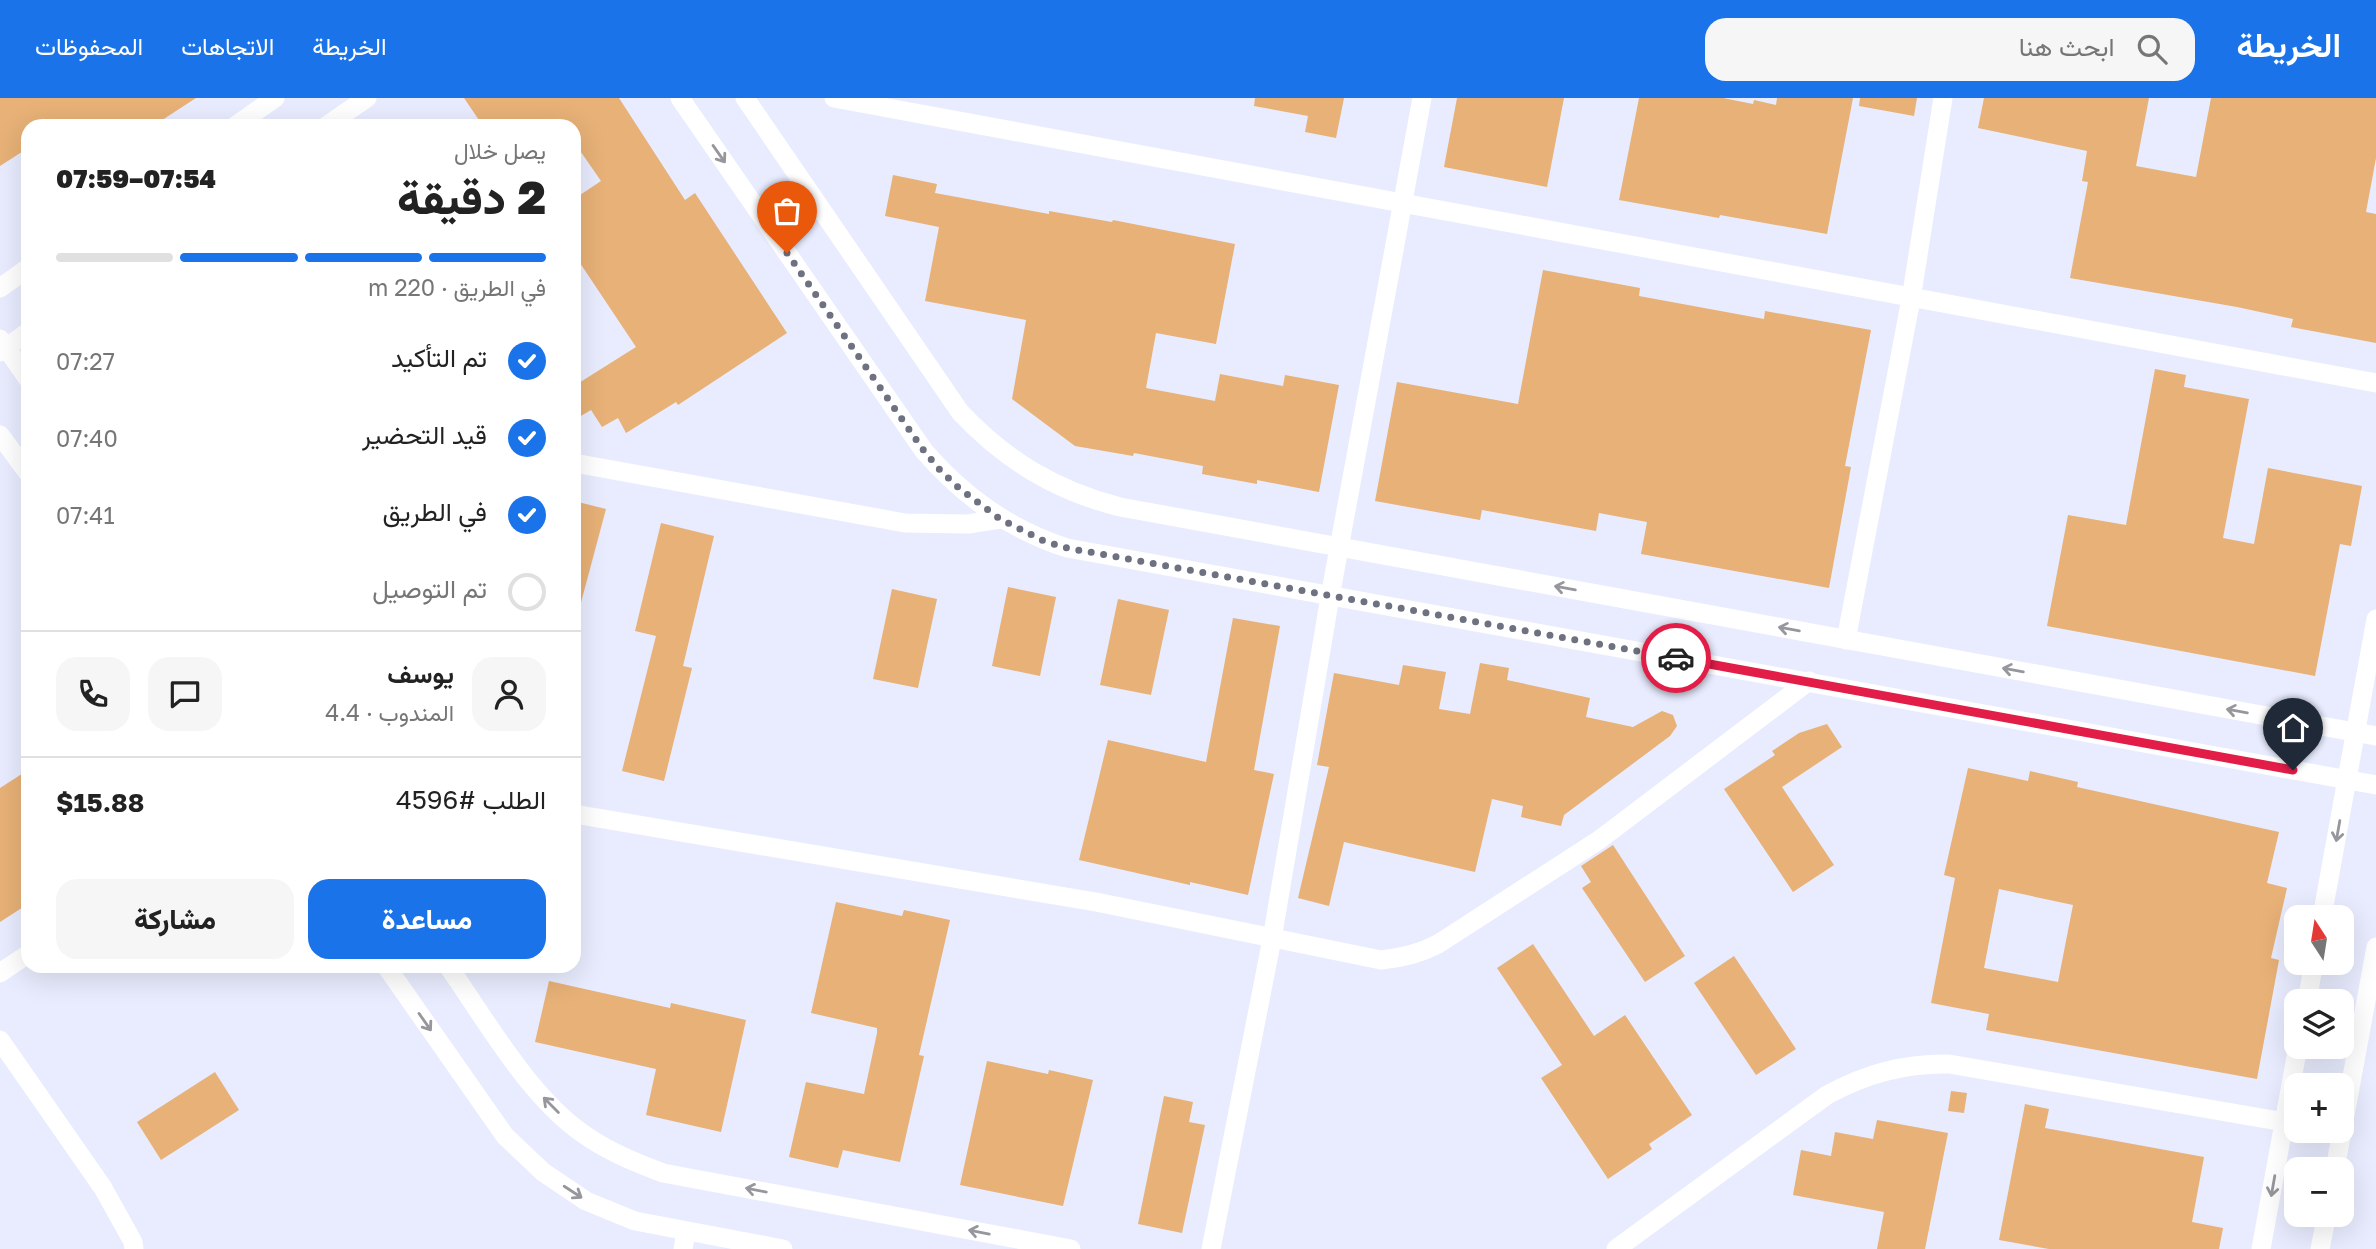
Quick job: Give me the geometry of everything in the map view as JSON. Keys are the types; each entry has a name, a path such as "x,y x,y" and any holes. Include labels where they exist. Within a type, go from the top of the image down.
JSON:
{"street":[{"path":"337,119 367,98"},
{"path":"680,98 924,451 959,488 1000,519 1033,536 1067,548 1330,597 1810,681 2376,785"},
{"path":"745,98 960,412 999,450 1044,480 1094,500 1120,508 2376,736"},
{"path":"834,98 2376,383"},
{"path":"1211,1249 1272,939 1330,597 1422,98"},
{"path":"1846,640 1911,299 1942,98"},
{"path":"243,119 263,101"},
{"path":"0,288 21,273"},
{"path":"21,336 2,346 21,370"},
{"path":"0,435 21,464"},
{"path":"581,464 905,523 958,524 1000,519"},
{"path":"2324,905 2376,619"},
{"path":"581,815 1097,902 1381,960 1424,951 1599,840 1810,681"},
{"path":"2349,1073 2376,947"},
{"path":"0,973 21,959"},
{"path":"391,973 505,1136 543,1172 586,1201 685,1240 783,1249"},
{"path":"453,973 546,1102 581,1132 620,1156 663,1173 1071,1249"},
{"path":"0,1040 103,1188 133,1242 134,1249"},
{"path":"1616,1249 1827,1095 1865,1076 1906,1066 1949,1064 2284,1122"},
{"path":"2261,1249 2285,1143"},
{"path":"2320,1249 2324,1227"}],"building":[{"path":"0,98 196,98 164,119 21,119 21,152 0,166"},
{"path":"464,98 619,98 685,200 695,193 787,333 678,405 676,402 626,433 618,418 602,427 591,410 581,416 581,382 636,347 581,264 581,194 601,181 581,152 581,119 478,119"},
{"path":"1255,98 1344,98 1336,138 1305,132 1308,116 1254,106"},
{"path":"1457,98 1564,98 1547,187 1444,167"},
{"path":"1639,98 1723,98 1776,105 1777,98 1853,98 1827,234 1619,200"},
{"path":"1860,98 1917,98 1914,116 1859,106"},
{"path":"1984,98 2149,98 2136,166 2196,177 2211,98 2376,98 2376,158 2366,212 2376,214 2376,343 2291,327 2293,319 2237,307 2070,278 2088,182 2082,181 2087,151 1978,128"},
{"path":"893,175 937,184 935,193 1049,214 1049,211 1112,222 1113,220 1235,244 1216,344 1156,333 1146,388 1215,401 1220,374 1283,386 1285,375 1339,385 1319,492 1257,480 1257,484 1202,474 1203,466 1134,453 1133,456 1075,446 1012,399 1026,320 925,301 939,227 885,216"},
{"path":"1543,270 1640,288 1639,296 1764,319 1765,311 1871,330 1845,466 1851,467 1829,588 1641,554 1647,522 1599,513 1596,531 1482,510 1480,520 1375,501 1397,382 1518,404"},
{"path":"2155,369 2186,375 2184,387 2249,399 2223,538 2254,544 2268,468 2362,486 2351,546 2340,544 2315,676 2047,626 2068,515 2126,525"},
{"path":"581,503 606,509 581,603"},
{"path":"661,523 714,536 683,666 692,668 664,781 622,771 656,636 635,631"},
{"path":"1008,587 1056,597 1040,676 992,666"},
{"path":"892,589 937,599 918,688 873,679"},
{"path":"1118,599 1169,610 1151,695 1100,685"},
{"path":"1233,618 1280,626 1254,770 1274,774 1248,895 1079,860 1108,740 1206,762"},
{"path":"1480,663 1509,668 1507,680 1590,698 1586,717 1633,727 1662,711 1673,715 1677,726 1670,736 1564,815 1561,826 1521,817 1523,806 1492,799 1475,872 1344,842 1329,906 1298,898 1329,767 1317,765 1334,673 1399,685 1403,665 1446,672 1439,709 1470,714"},
{"path":"1827,724 1842,747 1782,787 1834,865 1793,892 1724,789 1775,755 1772,751 1799,733"},
{"path":"1968,768 2028,781 2030,771 2078,782 2077,787 2279,832 2267,883 2287,888 2271,958 2279,960 2257,1079 1986,1030 1989,1014 1931,1003 1955,878 1944,875","holes":["1999,889 2073,905 2058,982 1984,968"]},
{"path":"21,774 21,908 0,922 0,788"},
{"path":"1613,845 1685,956 1645,982 1582,888 1591,882 1581,866"},
{"path":"836,902 902,916 904,910 950,920 919,1055 924,1056 900,1162 843,1150 838,1168 789,1157 806,1082 864,1094 877,1033 877,1028 811,1013"},
{"path":"1533,944 1594,1036 1625,1015 1692,1115 1649,1144 1652,1149 1608,1179 1541,1078 1562,1065 1497,968"},
{"path":"1734,956 1796,1049 1756,1075 1694,983"},
{"path":"549,981 670,1008 671,1003 746,1020 721,1132 646,1115 656,1069 535,1042"},
{"path":"987,1061 1093,1080 1063,1206 960,1185"},
{"path":"215,1072 239,1110 161,1160 137,1122"},
{"path":"1951,1091 1967,1093 1964,1113 1948,1111"},
{"path":"1164,1096 1193,1102 1189,1122 1205,1125 1182,1233 1138,1224"},
{"path":"2025,1104 2049,1109 2045,1128 2204,1157 2192,1222 2223,1228 2219,1249 2049,1249 1999,1240"},
{"path":"1877,1120 1948,1133 1925,1249 1877,1249 1884,1212 1793,1195 1801,1150 1831,1156 1835,1132 1873,1139"}],"way so far":[{"path":"787,253 924,451 959,488 1000,519 1021,531 1067,548 1676,658"}],"route":[{"path":"1676,658 2293,770"}]}
